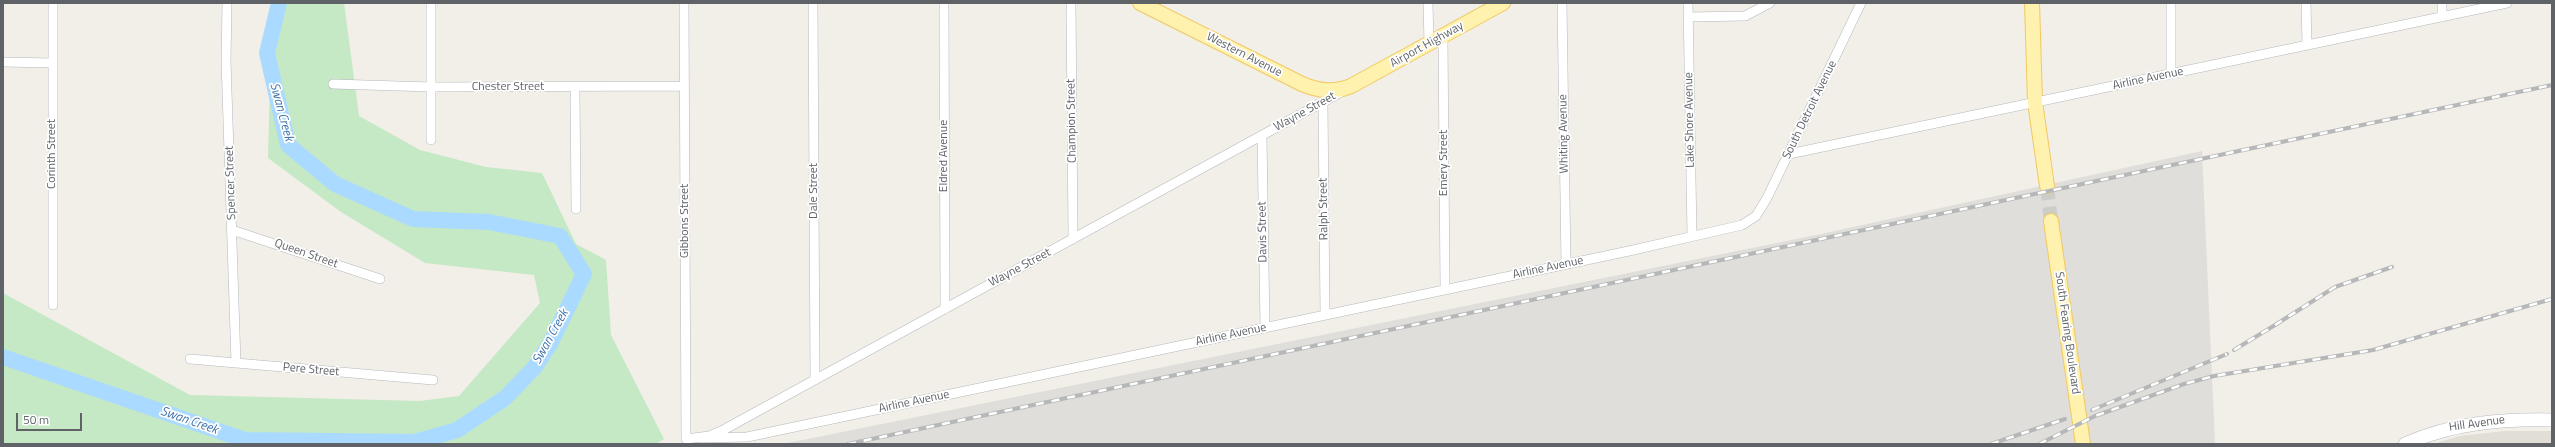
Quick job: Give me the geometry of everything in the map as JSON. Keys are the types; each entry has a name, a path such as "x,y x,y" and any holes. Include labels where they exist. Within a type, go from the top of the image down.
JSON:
{"main road":[{"name":"Western Avenue","path":"1140,3 1308,87 1334,91 1351,86"},
{"name":"Airport Highway","path":"1351,86 1503,3"},
{"path":"2032,3 2035,102 2047,186"},
{"name":"South Fearing Boulevard","path":"2051,221 2083,444"},
{"name":"Hill Avenue","path":"2405,444 2443,429 2466,424 2511,419 2552,420"}],"street":[{"name":"Corinth Street","path":"53,3 53,305"},
{"name":"Spencer Street","path":"227,3 226,61 236,363"},
{"path":"431,3 431,140"},
{"name":"Gibbons Street","path":"684,3 686,439"},
{"name":"Dale Street","path":"813,3 815,380"},
{"name":"Eldred Avenue","path":"944,3 945,309"},
{"name":"Champion Street","path":"1071,3 1073,239"},
{"path":"1428,3 1429,44"},
{"name":"Whiting Avenue","path":"1562,3 1566,264"},
{"name":"Lake Shore Avenue","path":"1688,3 1692,236"},
{"path":"1688,16 1745,16 1770,3"},
{"name":"South Detroit Avenue","path":"1756,216 1789,154 1861,3"},
{"path":"2171,3 2171,74"},
{"path":"2306,3 2307,45"},
{"path":"2442,3 2442,16"},
{"name":"Airline Avenue","path":"1789,154 2507,3"},
{"name":"Emery Street","path":"1443,36 1445,289"},
{"path":"3,62 52,63"},
{"name":"Chester Street","path":"333,84 432,87 684,86"},
{"name":"Wayne Street","path":"686,439 702,438 725,429 1323,103 1351,86"},
{"path":"575,87 576,209"},
{"name":"Ralph Street","path":"1323,103 1325,315"},
{"name":"Davis Street","path":"1262,136 1265,328"},
{"name":"Airline Avenue","path":"702,438 747,438 1566,264 1742,225 1756,216"},
{"name":"Queen Street","path":"232,230 380,279"},
{"name":"Pere Street","path":"190,359 433,380"}],"shaded area":[{"path":"2202,151 2215,444 783,444 1821,234"},
{"path":"2505,431 2552,431 2552,444 2434,444 2459,436"}],"green space":[{"path":"272,3 344,3 359,116 420,150 486,167 542,173 576,244 606,260 611,335 664,439 656,444 3,444 3,293 190,395 420,401 459,396 540,303 534,275 425,263 341,212 268,158"}],"waterway":[{"name":"Swan Creek","path":"3,357 245,440 415,442 457,430 505,398 534,368 550,344 584,274 560,236 489,222 413,219 335,184 288,145 267,53 279,3"}],"tunnel":[{"path":"2047,186 2051,221"}],"railway":[{"path":"848,444 2552,85"},
{"path":"2275,325 2335,287 2392,267"},
{"path":"2039,444 2095,416 2184,384 2214,376 2373,350 2552,299"},
{"path":"2234,350 2280,322"},
{"path":"2092,410 2227,354"},
{"path":"1991,444 2065,419"}]}
